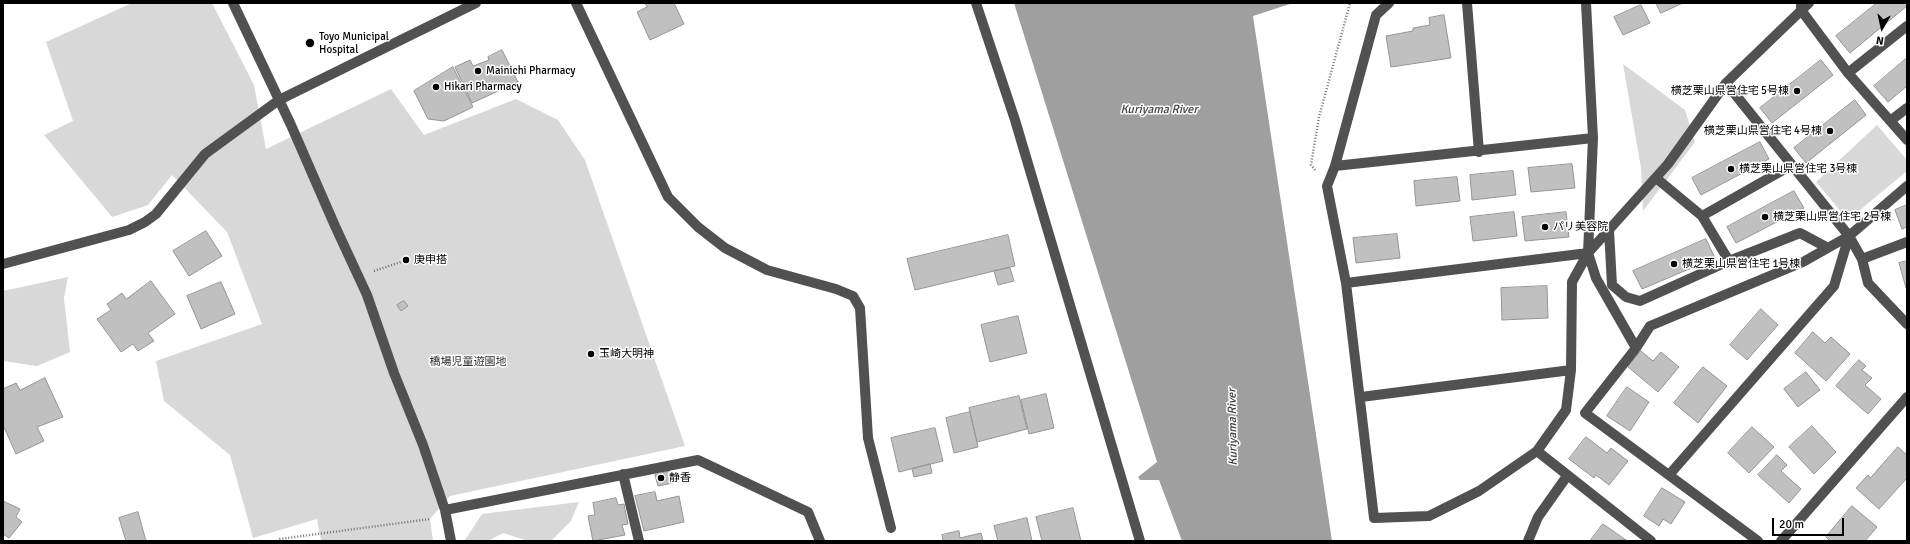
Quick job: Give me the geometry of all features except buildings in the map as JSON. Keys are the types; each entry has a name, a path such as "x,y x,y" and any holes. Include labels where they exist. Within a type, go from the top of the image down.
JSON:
{"street":[{"path":"233,3 279,100 367,295 394,373 423,445 445,510 451,541"},
{"path":"3,264 129,230 145,222 156,214 204,154 279,100 476,3"},
{"path":"576,3 668,197 698,227 725,248 767,270 836,289 852,296 860,308 868,438 891,528"},
{"path":"976,3 1015,120 1140,541"},
{"path":"1389,3 1376,15 1335,166 1327,186 1346,283 1361,397 1374,518 1430,516 1479,491 1537,452 1566,410 1571,370 1572,282 1588,253 1668,164 1726,83 1804,5 1848,73 1907,140"},
{"path":"1467,3 1478,152"},
{"path":"1586,3 1593,138 1588,253 1596,278 1636,348"},
{"path":"1848,73 1907,26"},
{"path":"1726,83 1849,236 1862,259 1868,283 1907,324"},
{"path":"1890,121 1907,108"},
{"path":"1335,166 1478,152 1593,138"},
{"path":"1702,216 1792,165"},
{"path":"1656,178 1702,216 1729,261"},
{"path":"1758,541 1670,474 1585,413 1636,348 1650,326 1803,262 1849,236 1907,186"},
{"path":"1609,230 1612,284 1626,297 1640,301 1729,261 1800,233 1828,248"},
{"path":"1670,474 1834,286 1849,236"},
{"path":"1862,259 1907,242"},
{"path":"1346,283 1588,253"},
{"path":"1361,397 1571,370"},
{"path":"1781,541 1907,397"},
{"path":"1537,452 1651,541"},
{"path":"445,510 698,460 808,512 820,541"},
{"path":"624,474 639,541"},
{"path":"1528,541 1538,517 1567,476"}],"path":[{"path":"1327,186 1311,165 1319,117 1350,3"},
{"path":"359,277 404,261"},
{"path":"277,541 280,539 437,518 445,510"}],"green space":[{"name":"橋場児童遊園地","path":"132,3 212,3 254,85 266,149 391,89 424,135 516,99 558,120 585,160 685,446 450,496 430,519 433,541 321,541 317,519 253,538 230,455 164,401 156,361 262,324 227,232 172,175 148,205 112,217 44,135 73,121 46,42"},
{"path":"1623,64 1685,110 1695,142 1643,211 1641,168"},
{"path":"1877,125 1907,160 1907,171 1848,220 1816,182"},
{"path":"68,277 64,298 70,352 37,366 3,361 3,291"},
{"path":"579,502 571,521 551,541 528,541 503,533 488,541 465,540 482,514"}],"water":[{"name":"Kuriyama River","path":"1014,3 1293,3 1253,16 1332,541 1182,541 1159,480 1140,480 1138,477 1157,462"}],"place":[{"name":"Toyo Municipal Hospital","path":"310,43"},
{"name":"Mainichi Pharmacy","path":"478,71"},
{"name":"Hikari Pharmacy","path":"436,87"},
{"name":"横芝栗山県営住宅 5号棟","path":"1797,91"},
{"name":"横芝栗山県営住宅 4号棟","path":"1830,131"},
{"name":"横芝栗山県営住宅 3号棟","path":"1731,169"},
{"name":"横芝栗山県営住宅 2号棟","path":"1765,217"},
{"name":"パリ美容院","path":"1545,227"},
{"name":"庚申搭","path":"406,260"},
{"name":"横芝栗山県営住宅 1号棟","path":"1674,264"},
{"name":"玉崎大明神","path":"591,354"},
{"name":"静香","path":"661,478"}]}
